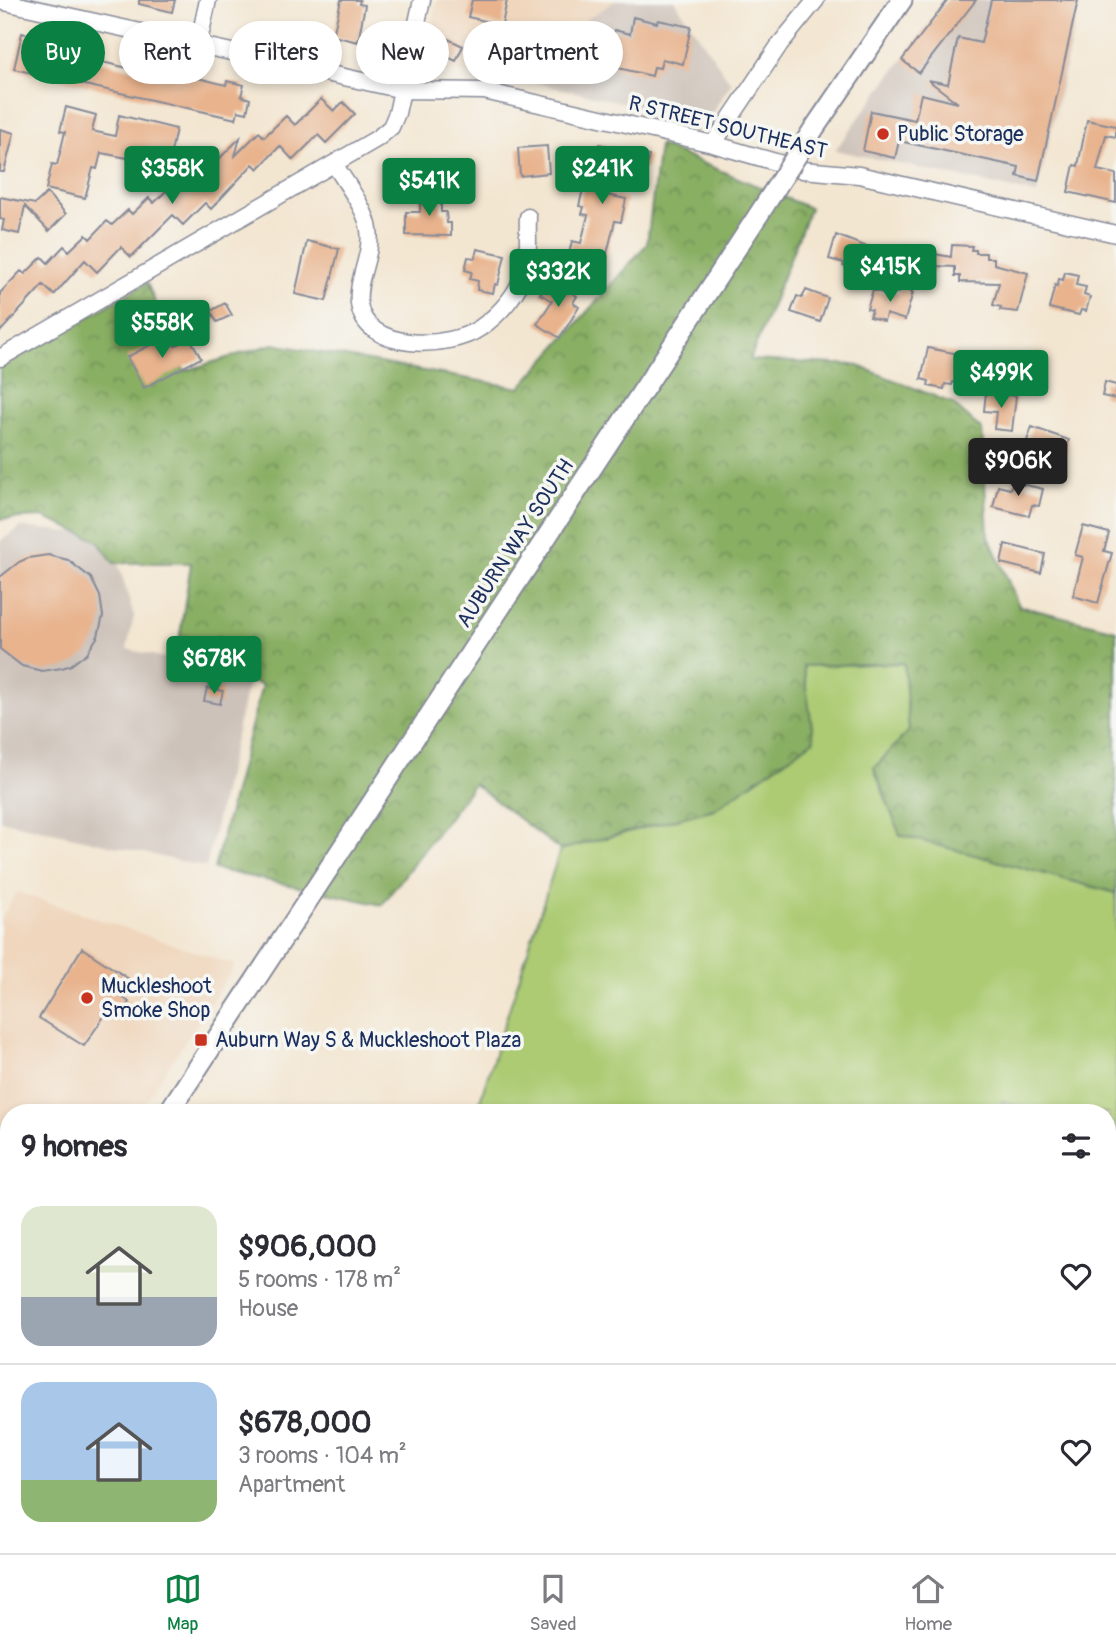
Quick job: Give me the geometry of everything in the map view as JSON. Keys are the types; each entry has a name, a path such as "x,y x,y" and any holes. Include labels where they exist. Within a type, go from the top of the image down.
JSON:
{"main road":[{"name":"AUBURN WAY SOUTH","path":"174,1104 813,130 902,0"}],"street":[{"path":"203,21 208,0"},
{"path":"0,358 335,164 391,127 403,90 422,0"},
{"path":"713,144 780,44 816,0"},
{"name":"R STREET SOUTHEAST","path":"0,1 119,28"},
{"name":"R STREET SOUTHEAST","path":"215,50 403,90 484,91 713,144 803,170 859,175 1116,234"},
{"path":"335,164 369,227 370,242 359,294 359,305 365,321 371,329 405,341 449,342 470,335 488,323 518,288 526,269 528,217"}],"shaded area":[{"path":"437,0 617,0 584,21 463,21 463,72 449,71 449,21 433,21"},
{"path":"617,0 674,0 731,83 704,121 540,84 623,84 623,21 584,21"},
{"path":"947,0 1080,0 1037,194 835,150"},
{"path":"21,527 110,536 134,616 127,649 249,678 206,867 0,820 0,541"},
{"path":"17,892 235,965 144,1104 0,1104 0,920"}],"green space":[{"path":"659,145 810,208 750,360 856,365 952,403 982,430 988,535 1019,606 1116,630 1116,893 900,835 874,768 909,731 904,663 803,666 814,740 714,809 560,850 474,784 382,905 214,869 262,685 176,661 191,563 114,563 97,540 43,517 0,519 0,368 147,283 184,371 273,344 520,388 647,244"},
{"path":"905,663 909,731 874,768 900,835 1116,893 1116,1104 1012,1104 1003,1101 1002,1104 479,1104 560,850 714,809 813,740 803,666"}],"building":[{"path":"139,0 175,0 172,12 139,4"},
{"path":"341,0 360,0 359,4 365,5 362,21 356,21 356,42 342,38 342,21 336,21"},
{"path":"472,0 507,0 503,21 468,17"},
{"path":"948,0 976,0 919,73 902,60"},
{"path":"991,0 1078,0 1038,181 1017,176 1019,167 899,141 895,158 863,151 871,111 915,120 921,94 958,103 928,80 948,84 958,38 981,43"},
{"path":"633,17 691,27 683,64 662,59 660,68 654,67 652,76 623,69 623,32 630,34"},
{"path":"21,38 21,71 14,69"},
{"path":"449,39 463,46 456,61 449,58"},
{"path":"105,63 119,66 119,84 215,82 226,85 227,81 229,84 244,85 241,96 250,99 247,113 238,111 236,119 81,84 105,84"},
{"path":"321,99 334,111 343,102 355,114 326,143 318,135 293,160 280,146 258,169 253,164 211,209 205,203 183,225 173,215 131,257 121,247 97,272 85,260 54,295 43,285 0,332 0,293 21,271 25,274 42,257 48,263 64,246 69,251 86,235 90,239 107,221 112,225 128,210 132,214 149,198 154,203 176,181 181,186 204,164 209,169 240,138 235,156 259,132 264,137 286,116 295,125"},
{"path":"66,107 96,115 92,131 115,136 119,115 176,129 170,157 145,151 159,164 101,153 97,169 93,168 85,198 46,189 52,164 57,165 65,132 60,131"},
{"path":"1087,120 1116,126 1116,137 1106,135 1097,170 1116,174 1116,203 1068,192 1074,165 1078,166"},
{"path":"0,129 14,133 4,172 0,172"},
{"path":"599,144 649,156 646,169 626,169 611,165 606,186 609,187 607,195 626,199 621,222 615,221 603,270 567,262 572,241 581,243 588,215 582,214 584,207 579,206 585,181 590,182 595,160 586,158"},
{"path":"547,146 549,173 520,176 518,148"},
{"path":"420,192 441,192 441,212 446,212 447,223 451,223 451,236 406,235 406,212 420,212"},
{"path":"47,193 66,214 49,231 25,206 19,234 2,230 4,220 0,219 0,197 35,204"},
{"path":"836,235 875,250 868,273 829,259"},
{"path":"307,241 339,249 326,301 295,294"},
{"path":"952,245 972,246 971,250 976,250 976,253 986,253 986,258 994,258 994,264 1028,273 1018,312 1000,310 1001,307 993,305 999,283 960,282 960,276 955,276 955,267 936,266 934,274 915,270 919,251 951,257"},
{"path":"477,249 505,255 498,285 495,284 493,293 477,290 478,281 470,279 472,272 465,270 468,257 475,258"},
{"path":"1065,272 1078,275 1076,285 1086,287 1084,295 1090,297 1086,311 1081,310 1079,315 1049,308 1055,285 1057,286 1059,279 1063,280"},
{"path":"549,279 577,296 573,303 579,307 560,338 537,324 552,301 540,294"},
{"path":"901,288 913,292 905,320 886,314 884,321 870,317 872,310 867,309 873,290 887,294 889,290 899,293"},
{"path":"806,290 828,298 820,322 791,312 797,296 802,298"},
{"path":"225,303 232,315 217,322 211,311"},
{"path":"170,335 175,346 190,338 201,358 144,388 127,357"},
{"path":"928,348 959,354 956,369 964,370 961,383 945,384 944,389 928,386 929,381 921,379"},
{"path":"1105,382 1116,385 1116,399 1102,396"},
{"path":"986,392 1016,396 1012,431 994,429 996,412 984,411"},
{"path":"1032,427 1069,440 1062,462 1024,449"},
{"path":"1013,482 1043,489 1039,506 1032,505 1029,516 993,507 998,486 1010,489"},
{"path":"1083,526 1109,533 1104,551 1112,553 1098,603 1073,596 1083,557 1075,555"},
{"path":"1005,544 1045,554 1041,573 1001,563"},
{"path":"48,555 68,560 91,578 100,596 103,616 98,636 87,653 71,665 42,671 22,666 0,649 0,577 19,562"},
{"path":"207,688 223,691 220,704 204,701"},
{"name":"Muckleshoot Smoke Shop","path":"82,948 129,979 119,995 129,1002 118,1019 107,1012 84,1046 39,1018"}],"place":[{"name":"Public Storage","path":"883,134"},
{"name":"Muckleshoot Smoke Shop","path":"87,998"},
{"name":"Auburn Way S & Muckleshoot Plaza","path":"201,1040"}]}
